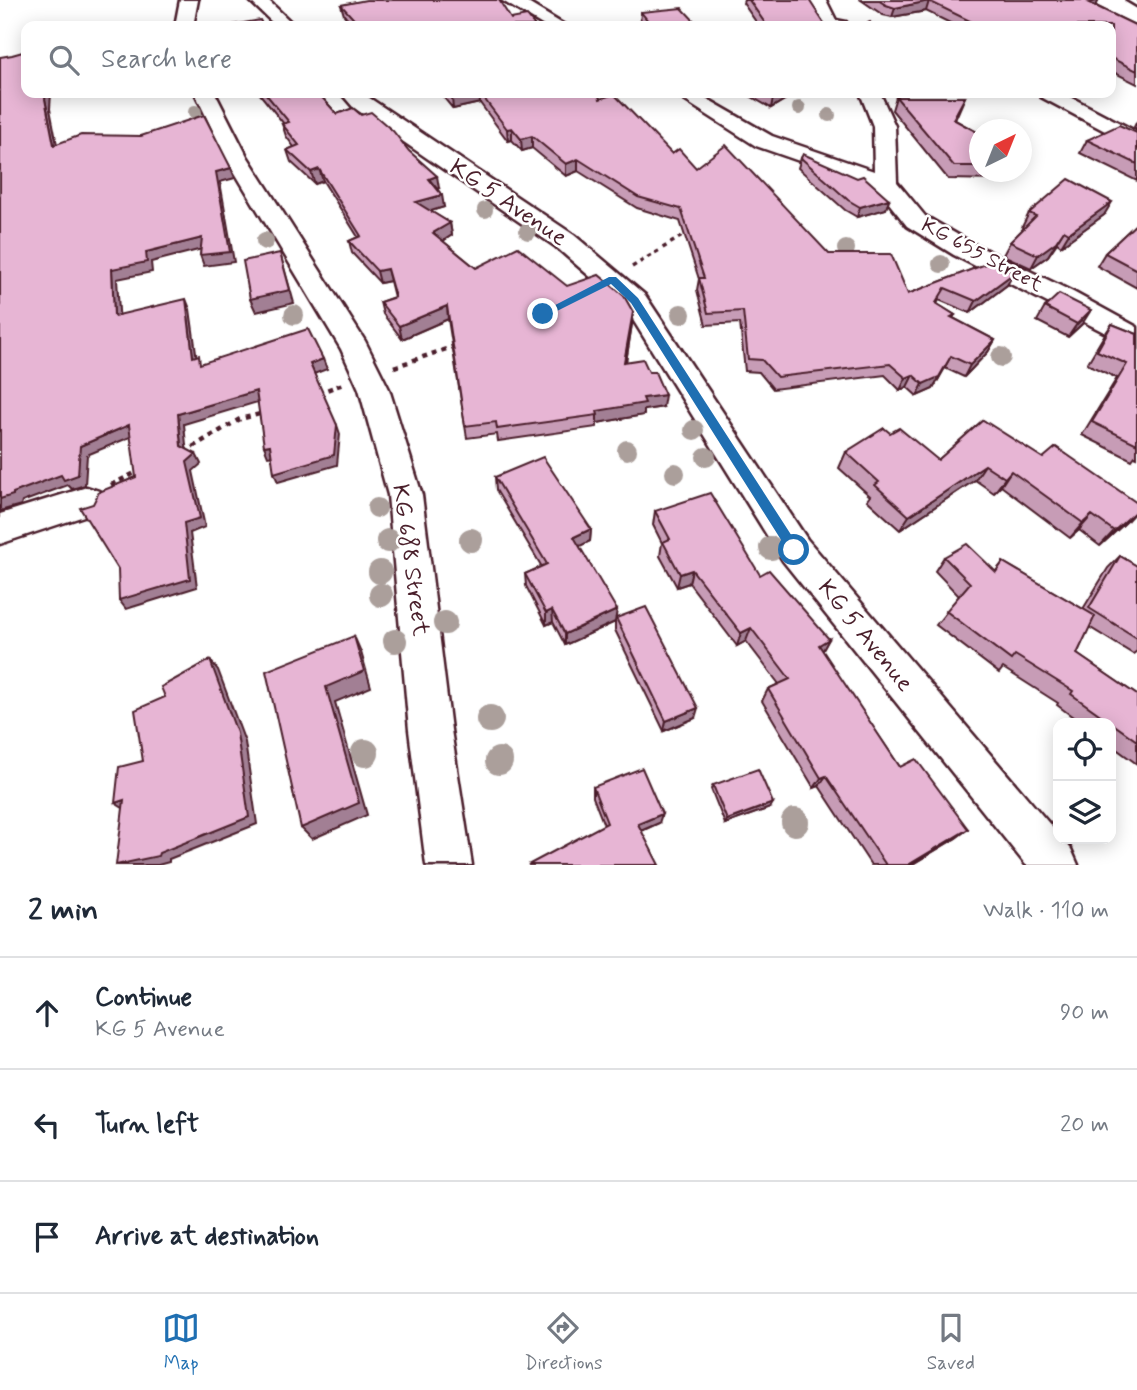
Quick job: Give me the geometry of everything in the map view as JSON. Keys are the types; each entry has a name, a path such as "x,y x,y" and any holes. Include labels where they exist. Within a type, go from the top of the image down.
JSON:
{"street":[{"path":"185,21 189,0"},
{"path":"258,0 281,21"},
{"path":"510,0 548,21"},
{"path":"818,0 830,21"},
{"name":"KG 688 Street","path":"207,98 236,156 355,348 368,376 405,495 430,730 449,865"},
{"name":"KG 5 Avenue","path":"356,98 565,241 635,301 794,550 1055,865"},
{"path":"691,98 764,141 884,183 886,136 882,113 873,98"},
{"path":"1057,98 1137,141"},
{"name":"KG 655 Street","path":"884,183 916,221 963,249 1063,298 1137,339"},
{"path":"0,529 87,501"}],"lane":[{"path":"1131,0 1137,3"}],"path":[{"path":"612,279 686,234 694,226"},
{"path":"308,397 460,344"},
{"path":"179,455 240,419 272,410"},
{"path":"87,501 125,476 147,468"}],"building":[{"path":"366,0 499,0 511,19 527,16 531,21 355,21 341,5"},
{"path":"749,0 809,0 823,21 764,21"},
{"path":"878,0 1099,0 1089,3 1137,26 1137,71 1116,60 1116,21 970,21 929,1 895,8"},
{"path":"682,8 694,21 648,21 641,12"},
{"path":"21,52 21,98 45,98 54,145 81,135 141,136 204,115 231,168 216,172 230,252 200,255 202,238 146,252 147,262 112,269 114,316 186,299 193,357 199,355 200,364 308,329 323,359 310,364 337,425 334,455 274,473 270,445 264,446 256,391 178,414 181,446 196,454 187,462 200,518 184,523 190,579 119,600 118,569 80,508 93,504 99,492 136,477 129,425 80,446 78,475 64,480 61,475 0,499 0,57"},
{"path":"269,98 323,98 337,114 353,108 361,115 371,112 437,176 429,179 442,195 416,202 450,223 433,233 476,268 518,247 567,286 599,275 624,296 633,312 624,362 643,359 649,372 655,372 665,395 643,398 645,403 597,411 598,415 497,429 496,422 465,426 447,306 399,326 380,302 395,297 387,269 377,271 349,241 361,236 319,169 311,172 287,150 299,145 282,124 289,122"},
{"path":"484,98 618,98 672,154 679,149 696,168 726,145 829,254 891,254 908,294 991,262 1014,273 976,301 945,288 936,303 955,315 951,317 995,340 970,365 951,356 939,377 923,384 913,375 906,378 890,364 777,377 762,360 748,359 743,311 708,313 699,278 704,278 681,209 638,197 578,159 566,164 532,136 521,139 512,128 507,129"},
{"path":"897,98 964,98 953,119 969,128 969,166 954,166"},
{"path":"1119,125 1137,133 1137,164 1087,140"},
{"path":"803,154 857,178 863,176 889,199 860,207 848,200 801,158"},
{"path":"1069,179 1112,202 1069,233 1064,230 1056,242 1038,255 1010,242 1036,216 1029,213"},
{"path":"1137,223 1137,270 1105,253"},
{"path":"280,253 290,290 250,299 243,261"},
{"path":"1059,294 1091,310 1077,324 1045,307"},
{"path":"1112,324 1137,334 1137,444 1092,422 1127,364 1097,351"},
{"path":"983,420 1043,458 1056,447 1137,503 1137,510 1114,531 1092,515 1083,523 1011,471 1005,478 985,465 909,516 875,485 879,482 846,452 884,428 890,433 899,428 938,460"},
{"path":"543,457 591,529 574,537 617,610 565,634 552,610 546,613 525,574 547,564 495,477"},
{"path":"710,493 760,575 769,570 829,639 819,645 900,767 916,759 968,829 908,865 886,865 826,776 821,778 768,689 790,679 751,628 741,633 692,570 680,574 663,542 670,539 655,511"},
{"path":"967,544 996,572 1003,562 1095,616 1077,654 1137,695 1137,741 1116,726 1116,718 1105,718 1071,694 1073,691 1015,655 1011,660 946,611 970,583 944,557"},
{"path":"1120,556 1137,566 1137,638 1089,608"},
{"path":"646,607 698,708 666,721 616,618"},
{"path":"354,636 364,671 326,687 359,803 301,828 266,671"},
{"path":"210,660 237,733 249,817 159,853 158,856 116,865 124,800 115,803 119,767 143,761 135,710 165,697 161,687"},
{"path":"642,768 662,814 638,824 659,865 528,865 607,823 593,787"},
{"path":"758,769 773,803 727,820 713,785"}],"route":[{"path":"543,314 612,279 635,301 794,550"}]}
